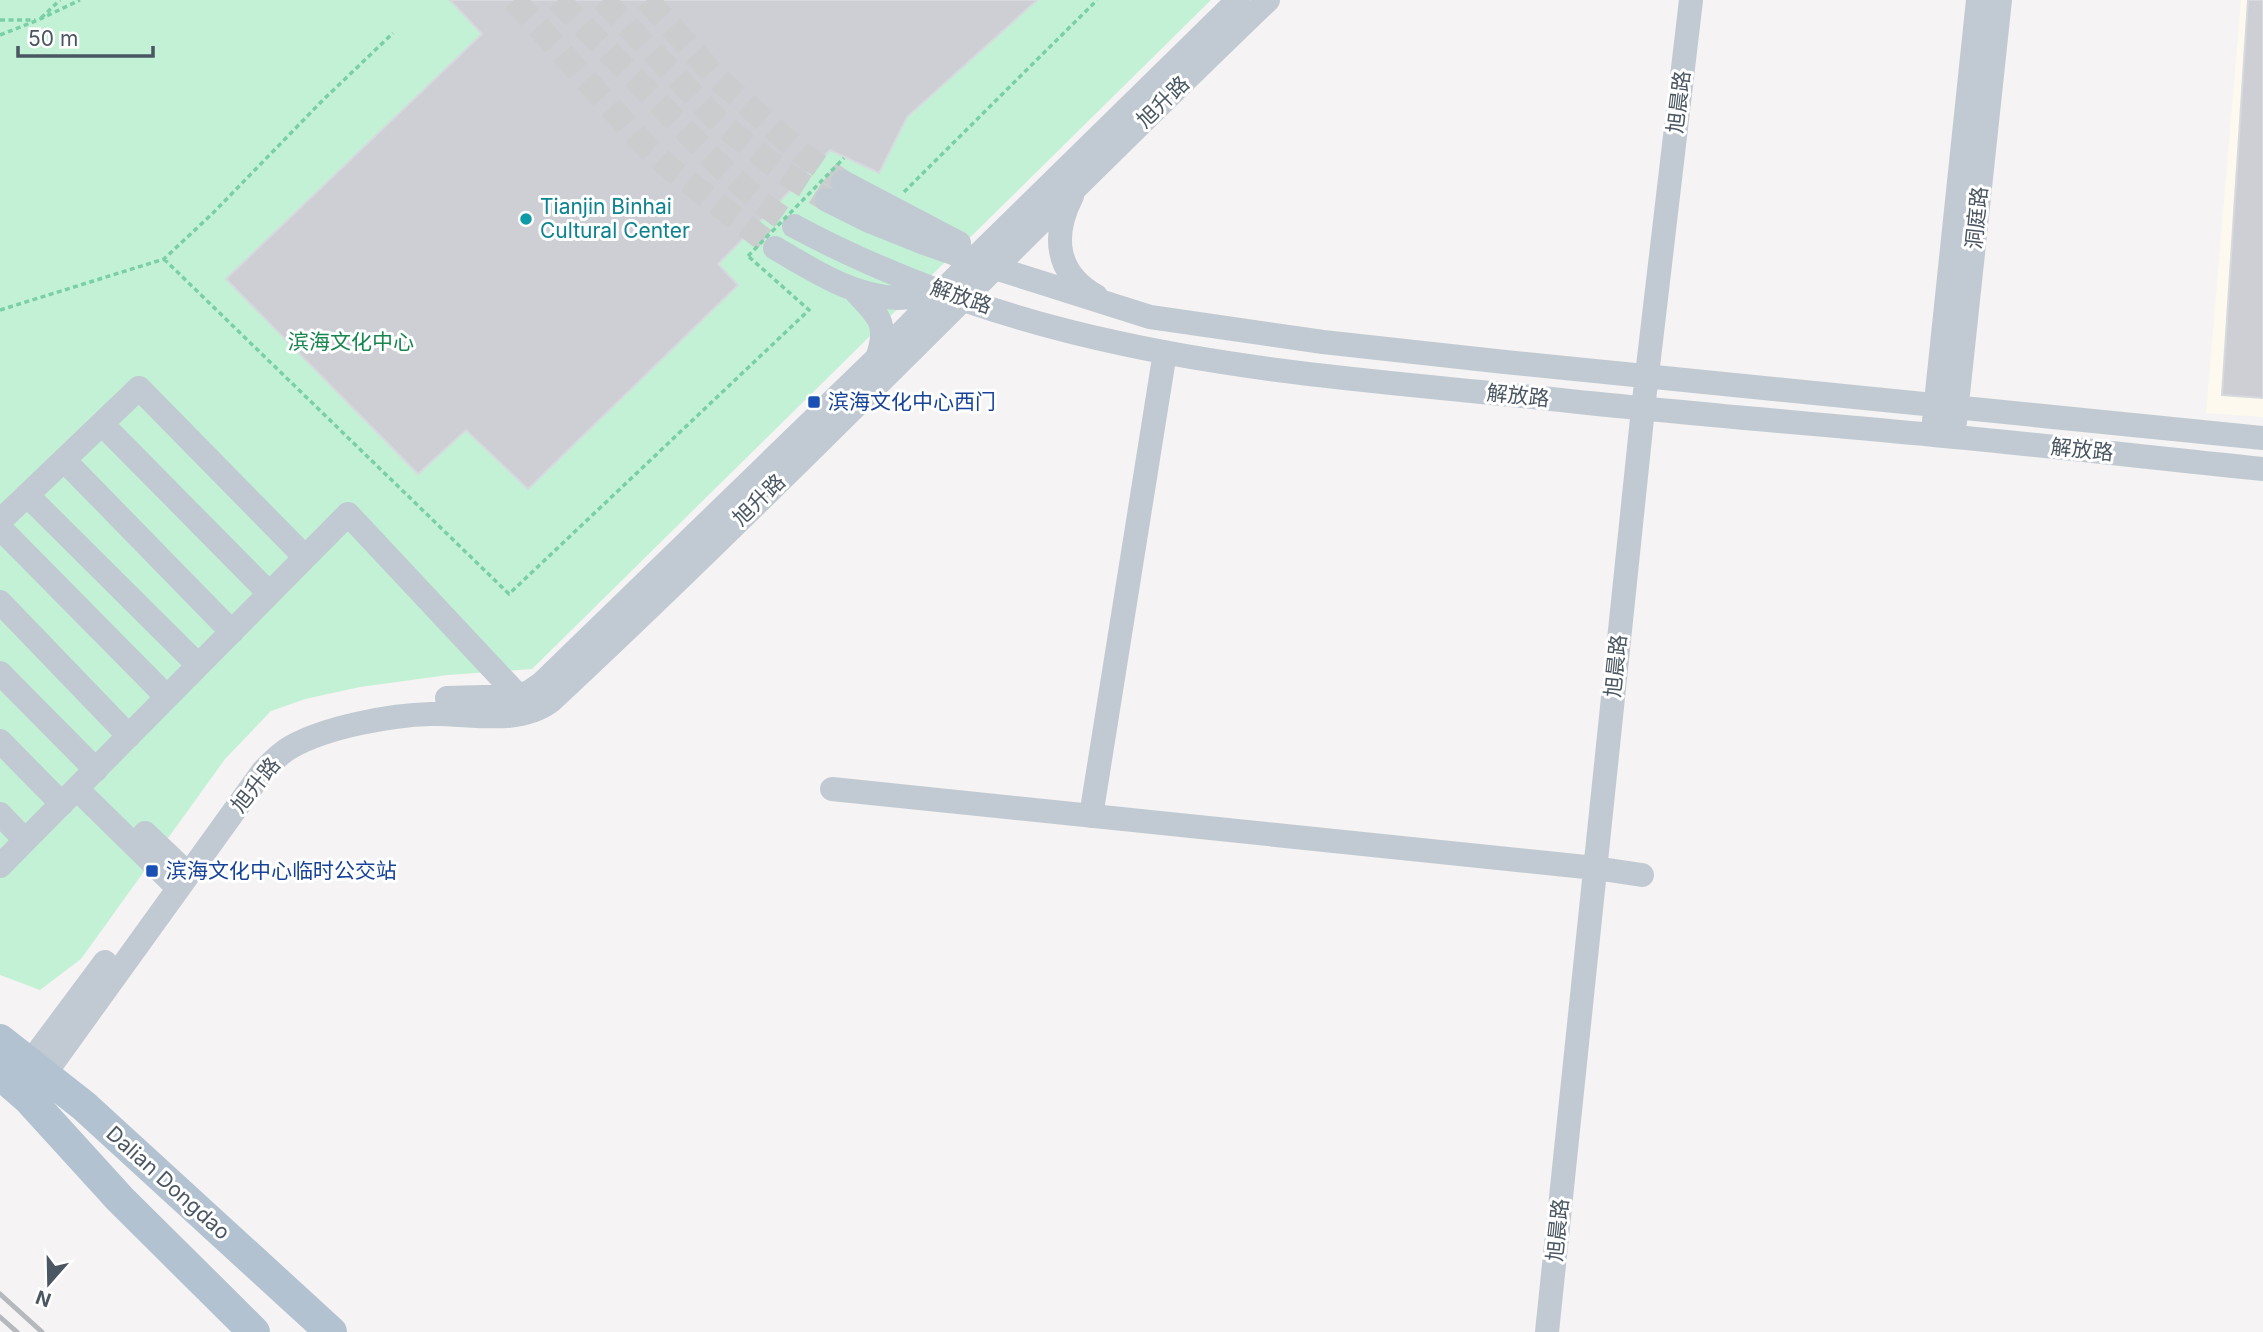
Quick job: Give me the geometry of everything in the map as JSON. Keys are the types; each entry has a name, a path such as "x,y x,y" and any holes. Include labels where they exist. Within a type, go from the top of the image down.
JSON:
{"main road":[{"name":"Dalian Dongdao","path":"0,1040 23,1079 84,1106 331,1332"},
{"path":"23,1079 120,1199 254,1332"}],"street":[{"name":"旭升路","path":"23,1079 86,1018 177,869 244,769 265,746 295,728 326,717 390,704 452,698 543,707 955,295 1232,9 1268,0"},
{"name":"旭晨路","path":"1547,1332 1646,375 1691,0"},
{"path":"1946,405 1978,0"},
{"name":"洞庭路","path":"1943,436 2000,0"},
{"name":"旭升路","path":"984,264 1076,187 1232,9"},
{"path":"838,180 957,240 984,264"},
{"path":"1076,187 1060,226 1063,262 1075,282 1082,288 1115,306"},
{"name":"解放路","path":"794,226 859,258 955,295 1080,334 1165,352 1300,374 2263,469"},
{"path":"775,248 819,273 875,295 898,298 955,295"},
{"name":"解放路","path":"984,264 1150,317 1250,332 1492,360 2263,438"},
{"path":"854,289 883,328 883,340 876,359"},
{"name":"旭升路","path":"526,704 529,692 542,683 876,359 955,295"},
{"path":"1091,816 1165,352"},
{"path":"0,521 139,388 305,557"},
{"path":"102,424 269,593"},
{"path":"64,460 232,632"},
{"path":"27,495 198,665"},
{"path":"0,866 82,790 129,736 348,514 526,704"},
{"path":"0,528 167,697"},
{"path":"0,602 129,736"},
{"path":"0,673 82,790"},
{"path":"0,741 82,790 177,869"},
{"path":"832,789 1642,875"},
{"path":"0,814 25,840"}],"path":[{"path":"0,20 38,20 60,0"},
{"path":"0,35 79,0"},
{"path":"898,198 1097,0"},
{"path":"0,310 164,259 393,33"},
{"path":"164,259 509,594 809,310 748,256 838,180"}],"shaded area":[{"path":"2241,0 2263,0 2263,417 2206,413"}],"green space":[{"name":"滨海文化中心","path":"0,0 1211,0 532,669 448,675 360,687 305,699 271,711 225,759 81,959 40,990 0,975"}],"building":[{"name":"Tianjin Binhai Cultural Center","path":"450,0 1037,0 907,117 879,173 830,150 718,264 738,285 528,489 466,430 418,474 226,279 482,34"},
{"path":"2248,0 2263,0 2263,398 2222,395"}],"tunnel":[{"path":"514,0 643,143 671,169 775,248"},
{"path":"558,0 718,164 761,203 794,226"},
{"path":"603,0 720,123 780,170 827,200"},
{"path":"647,0 717,78 801,153 843,182"}],"railway":[{"path":"0,1294 42,1332"},
{"path":"0,1317 17,1332"}],"place":[{"name":"Tianjin Binhai Cultural Center","path":"526,219"},
{"name":"滨海文化中心西门","path":"814,402"},
{"name":"滨海文化中心临时公交站","path":"152,871"}]}
